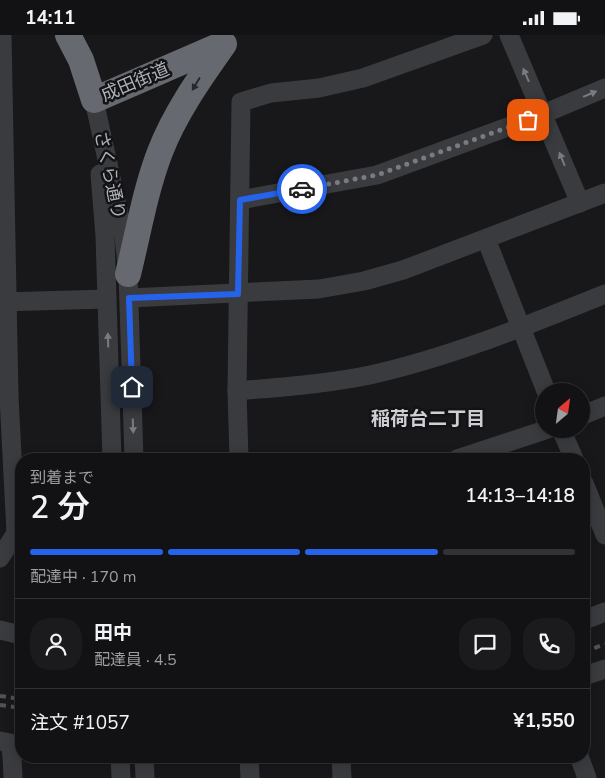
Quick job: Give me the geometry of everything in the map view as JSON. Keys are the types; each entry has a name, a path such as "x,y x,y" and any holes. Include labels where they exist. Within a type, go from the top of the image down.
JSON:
{"highway":[{"name":"成田街道","path":"68,35 81,60 94,100 223,40"},
{"path":"129,286 149,188 160,153 175,119 223,40"}],"street":[{"path":"2,35 5,397 15,492"},
{"path":"509,35 580,203"},
{"path":"239,453 237,391 241,102 257,96 320,89 363,78 477,36"},
{"path":"240,200 377,175 543,114 605,88"},
{"name":"さくら通り","path":"94,100 124,237 129,286 134,453"},
{"name":"さくら通り","path":"94,100 105,236 112,453"},
{"path":"129,286 238,294 319,289 364,281 403,271 605,193"},
{"path":"486,239 543,383"},
{"path":"237,391 370,375 452,352 521,328 605,295"},
{"path":"4,302 107,299"},
{"path":"590,412 605,406"},
{"path":"475,453 535,433"},
{"path":"566,438 572,453"},
{"path":"590,500 598,523"},
{"path":"0,558 15,536"},
{"path":"590,618 605,612"},
{"path":"0,630 15,634"},
{"path":"590,674 605,669"},
{"path":"0,741 10,743 15,752"},
{"path":"13,778 16,763"},
{"path":"249,763 250,778"},
{"path":"341,763 342,778"},
{"path":"582,763 587,778"}],"railway":[{"path":"590,650 605,644"},
{"path":"0,696 15,698"},
{"path":"0,705 15,707"}],"way so far":[{"path":"302,189 377,175 528,120"}],"district":[{"name":"稲荷台二丁目","path":"428,419"}],"route":[{"path":"132,387 129,298 238,294 240,200 302,189"}]}
